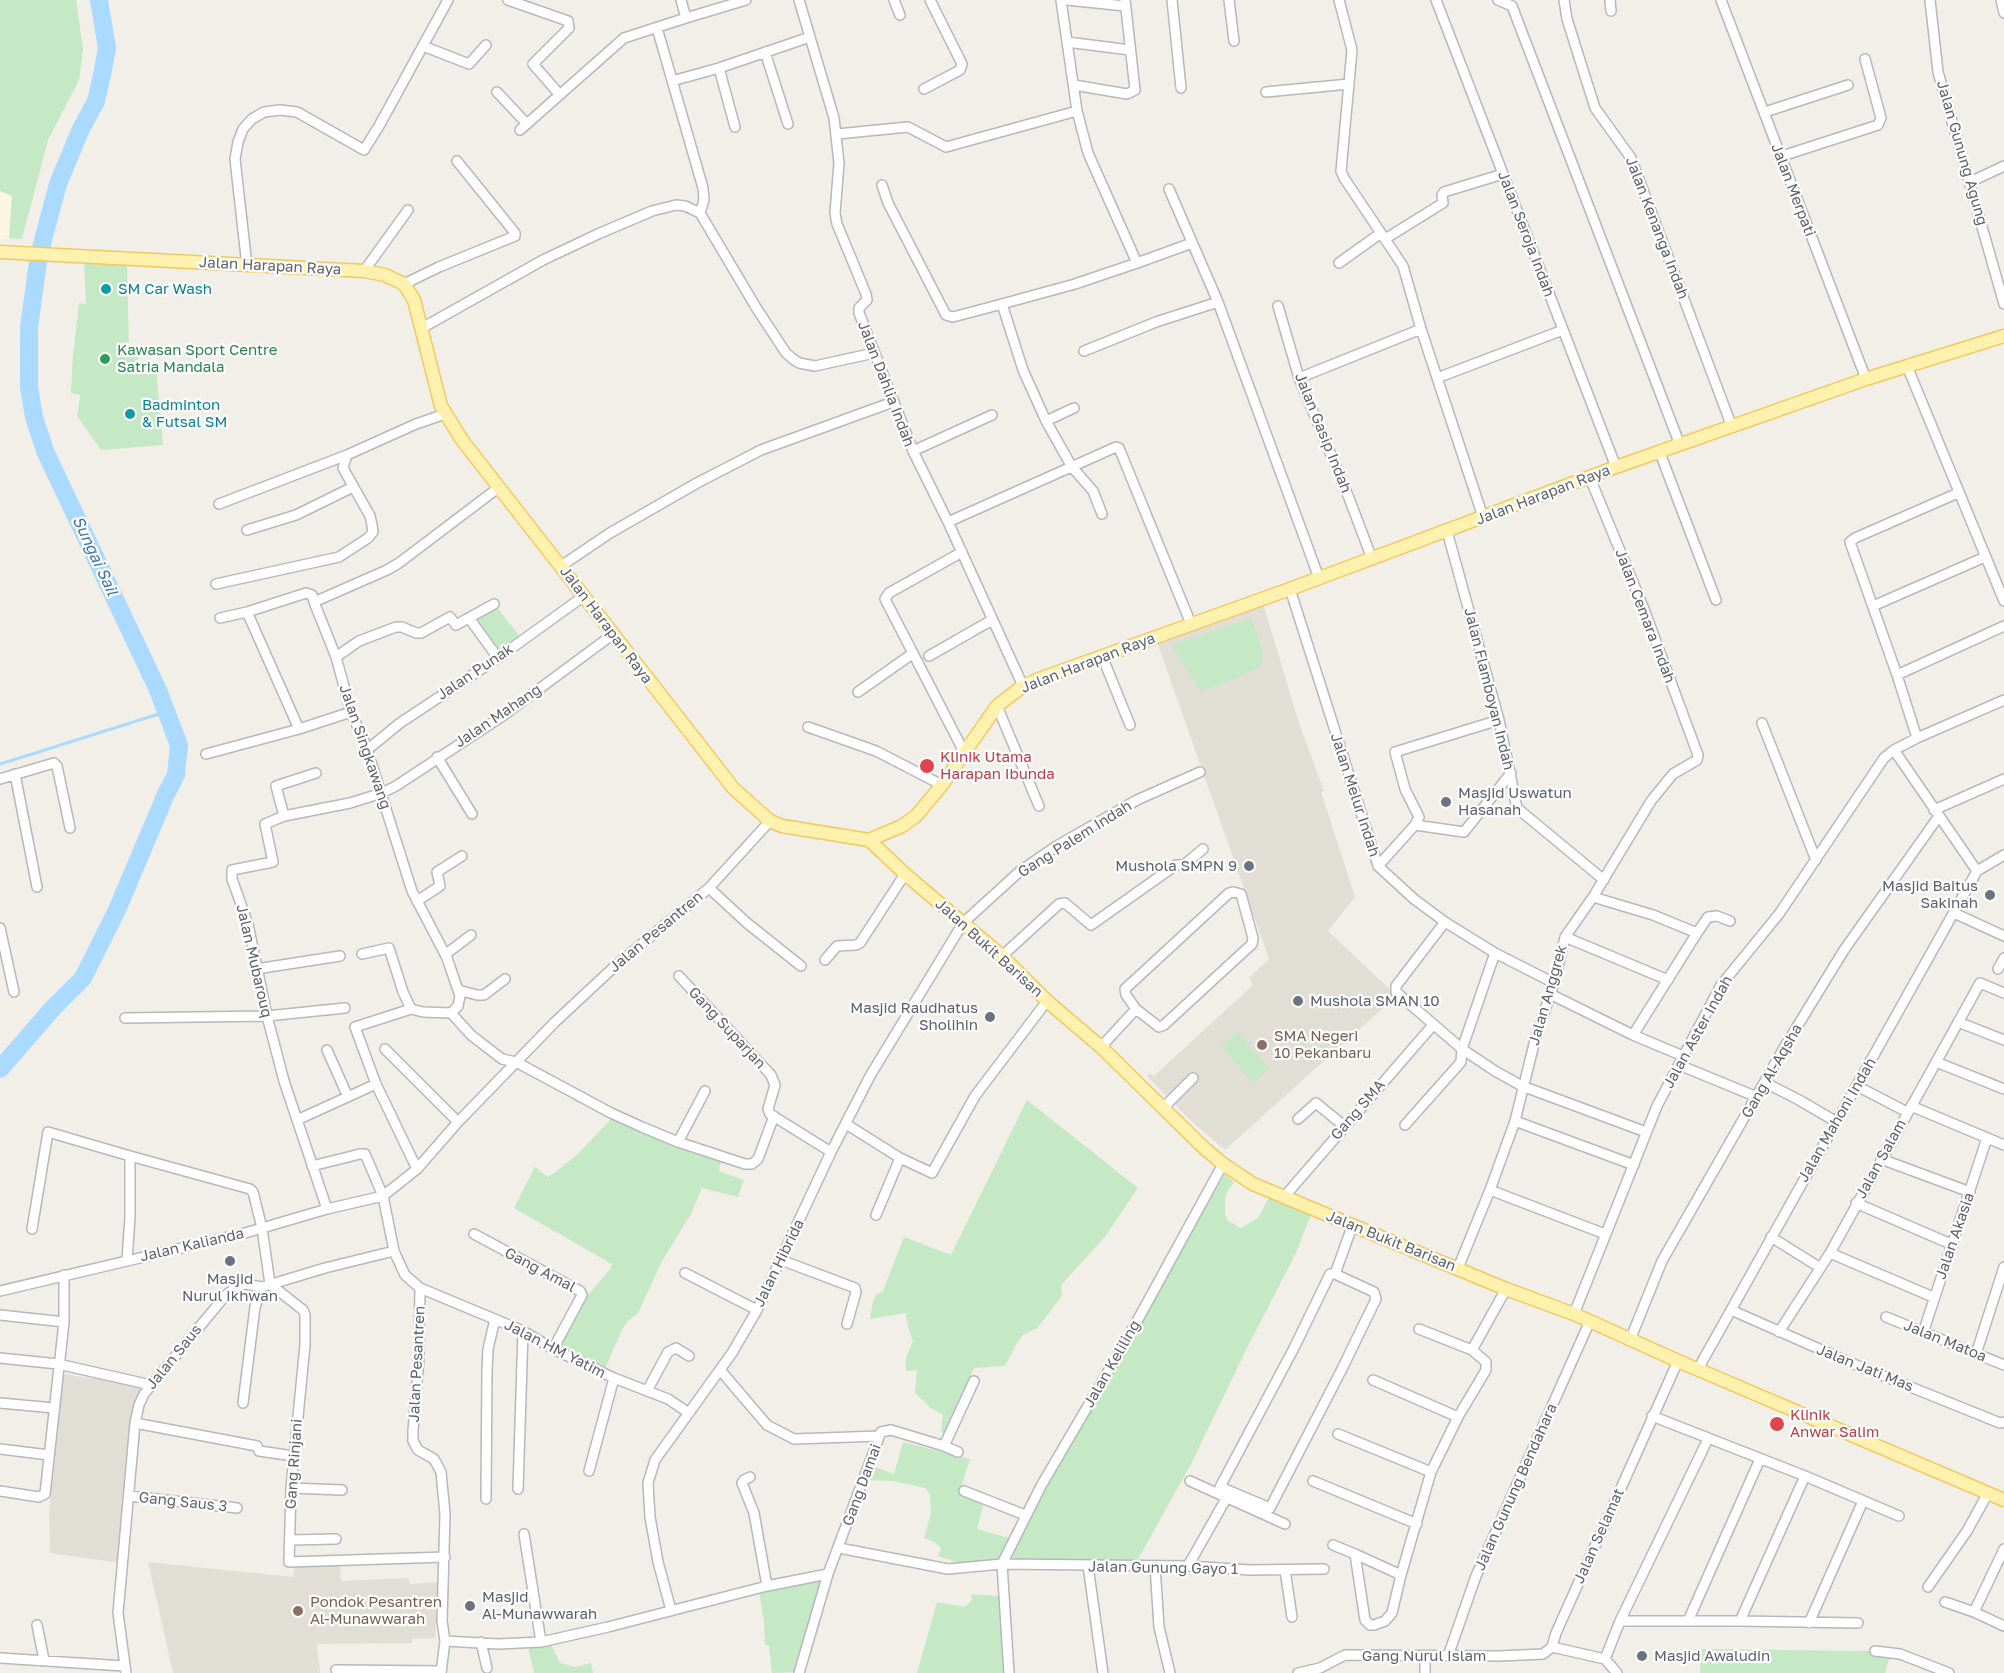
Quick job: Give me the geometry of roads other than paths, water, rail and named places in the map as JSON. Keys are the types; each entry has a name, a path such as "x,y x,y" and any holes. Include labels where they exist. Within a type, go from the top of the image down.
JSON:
{"main road":[{"name":"Jalan Harapan Raya","path":"0,252 364,271 385,275 404,284 414,300 438,398 445,414 498,488 734,789 770,821 795,830 869,840 902,826 916,816 942,785 997,706 1023,686 1616,467 1866,379 2004,336"},
{"name":"Jalan Bukit Barisan","path":"869,840 905,874 1002,956 1047,1001 1101,1047 1204,1148 1253,1184 1506,1289 1574,1314 1678,1361 2004,1500"}],"street":[{"path":"247,266 235,159 243,129 264,112 280,110 297,112 364,150 448,0"},
{"path":"508,0 568,21 569,28 533,64 560,95"},
{"path":"681,0 686,18"},
{"path":"497,92 524,127 624,38 746,0"},
{"name":"Jalan Dahlia Indah","path":"800,0 837,134 839,163 835,213 837,224 866,294 867,300 859,313 913,451 1023,686"},
{"path":"894,0 900,15"},
{"path":"924,89 960,70 962,64 930,0"},
{"path":"1061,0 1077,111 1093,166 1137,263"},
{"path":"1067,0 1125,3 1136,87 1128,94 1074,85"},
{"path":"1172,0 1181,88"},
{"path":"1229,0 1234,41"},
{"path":"1339,0 1352,50 1341,171 1403,266 1421,329 1483,517"},
{"name":"Jalan Seroja Indah","path":"1436,0 1616,467"},
{"path":"1498,0 1512,6 1680,445"},
{"name":"Jalan Kenanga Indah","path":"1564,0 1567,19 1595,108 1631,158 1732,428"},
{"path":"1610,0 1611,11"},
{"name":"Jalan Merpati","path":"1721,0 1765,112 1779,157 1866,379"},
{"name":"Jalan Gunung Agung","path":"1930,0 1938,72 2004,304"},
{"path":"2001,0 2004,13"},
{"path":"657,28 703,188 704,200 699,213"},
{"path":"672,81 719,68 810,37"},
{"path":"1067,42 1130,50"},
{"path":"423,46 469,64 486,45"},
{"path":"765,52 788,124"},
{"path":"1779,157 1878,126 1881,118 1865,59"},
{"path":"719,68 735,127"},
{"path":"1266,92 1349,84"},
{"path":"1765,112 1848,85"},
{"path":"837,134 908,127 946,147 1077,111"},
{"path":"404,284 515,236 515,233 457,161"},
{"path":"1970,182 2004,166"},
{"path":"1339,263 1443,203 1444,192 1503,174"},
{"path":"882,185 888,203 946,315 953,317 1076,284 1192,243"},
{"path":"1169,189 1218,302 1319,578"},
{"path":"422,328 543,260 652,211 676,205 685,206 699,213 757,309 786,353 793,359 799,363 815,366 874,353"},
{"path":"364,271 408,210"},
{"path":"1084,351 1156,322 1218,302"},
{"path":"1002,304 1023,370 1046,421 1072,467 1093,491 1102,514"},
{"name":"Jalan Gasip Indah","path":"1278,306 1299,378 1372,559"},
{"path":"1299,378 1421,329"},
{"path":"1437,378 1563,330"},
{"path":"1907,366 2004,601"},
{"path":"561,566 610,533 658,505 761,450 893,402"},
{"path":"1046,421 1074,408"},
{"path":"219,504 445,414"},
{"path":"913,451 992,415"},
{"path":"948,522 1113,448 1119,448 1191,624"},
{"path":"1660,453 1716,600"},
{"path":"216,584 339,556 368,538 373,532 370,516 343,468 347,454"},
{"name":"Jalan Cemara Indah","path":"1590,478 1644,609 1698,755"},
{"path":"247,530 279,522 353,487"},
{"path":"220,618 306,593 312,595 314,602 393,566 498,488"},
{"path":"1917,738 1850,542 1958,493"},
{"name":"Jalan Flamboyan Indah","path":"1447,531 1499,720 1517,808 1604,880"},
{"path":"962,552 885,598 964,752"},
{"path":"1873,606 1985,557"},
{"name":"Jalan Melur Indah","path":"1290,589 1378,866 1414,899 1444,922 1495,953 1554,983"},
{"name":"Jalan Punak","path":"367,750 400,723 498,658 584,596"},
{"name":"Jalan Singkawang","path":"314,602 336,657 351,712 367,750 397,847 417,901 446,954 458,990"},
{"path":"336,657 360,641 396,627 421,633 450,617 456,625 494,604"},
{"path":"247,612 299,729"},
{"path":"469,618 498,658"},
{"path":"929,656 992,620"},
{"path":"1897,675 2004,626"},
{"name":"Jalan Mahang","path":"382,793 412,777 438,757 504,715 612,635"},
{"path":"858,692 912,654"},
{"path":"1102,656 1130,725"},
{"name":"Jalan Aster Indah","path":"1574,1314 1646,1132 1721,985 1779,914 1875,769 1894,750 2004,700"},
{"path":"997,706 1039,806"},
{"path":"206,754 299,729 351,712"},
{"path":"1378,866 1419,818 1410,803 1395,752 1499,720"},
{"path":"1762,723 1816,860"},
{"path":"808,727 876,751 942,785"},
{"path":"1894,750 1977,871 2004,855"},
{"name":"Jalan Anggrek","path":"1458,1268 1515,1121 1534,1040 1554,983 1565,937 1604,880 1651,801 1669,778 1695,763 1698,755"},
{"path":"438,757 472,814"},
{"path":"0,779 50,763 57,766 70,828"},
{"name":"Gang Palem Indah","path":"963,923 1019,872 1055,847 1137,801 1200,772"},
{"path":"315,773 276,786 284,816 350,803 382,793"},
{"path":"15,774 37,887"},
{"path":"1415,825 1464,832 1511,774"},
{"path":"1936,813 2004,779"},
{"name":"Gang Al-Aqsha","path":"1630,1340 1662,1261 1784,1048 1845,950 1936,813"},
{"name":"Jalan Mubarouq","path":"284,816 265,824 273,862 232,870 232,879 248,924 267,1016 297,1120 327,1209"},
{"name":"Jalan Pesantren","path":"445,1641 442,1621 445,1514 440,1468 434,1459 418,1450 413,1442 420,1358 420,1288 403,1272 394,1251 383,1196 417,1169 458,1122 555,1022 614,967 709,888 770,821"},
{"path":"1002,956 1059,904 1065,903 1091,925 1176,865 1184,865 1203,849"},
{"path":"417,901 440,885 437,872 462,856"},
{"name":"Jalan Mahoni Indah","path":"1698,1369 1977,871"},
{"path":"825,960 837,946 860,943 905,874"},
{"path":"709,888 747,923 801,966"},
{"path":"1229,893 1241,894 1253,938 1252,944 1162,1027 1136,1009 1126,995 1125,989 1229,893"},
{"path":"1593,897 1653,915 1697,933"},
{"path":"1954,913 2004,936"},
{"path":"1634,1035 1708,917 1717,916 1730,921"},
{"path":"1444,922 1396,987 1396,992 1462,1049 1495,1071 1522,1086 1646,1132"},
{"name":"Jalan Hibrida","path":"671,1610 653,1539 648,1483 655,1460 721,1371 756,1310 870,1076 963,923"},
{"path":"0,928 14,992"},
{"path":"446,954 471,935"},
{"path":"1565,937 1668,980"},
{"path":"362,954 390,949 403,992 411,1009"},
{"path":"1405,1125 1461,1062 1462,1049 1495,953"},
{"path":"256,969 340,956"},
{"path":"1998,969 2004,958"},
{"name":"Gang Suparjan","path":"679,976 771,1075 774,1089 768,1110 774,1116"},
{"path":"417,1169 376,1084 354,1027 411,1009 423,1012 452,1012 460,1001 458,990 484,995 505,979"},
{"name":"Jalan Salam","path":"1779,1332 1830,1253 1980,983 2004,993"},
{"path":"1550,994 1757,1097"},
{"path":"846,1124 900,1158 932,1173 975,1096 1047,1001"},
{"path":"125,1018 267,1016 345,1008"},
{"path":"1101,1047 1136,1009"},
{"path":"452,1012 471,1035 502,1059 516,1062 611,1113 678,1142 745,1164 752,1164 758,1158 774,1116 831,1152"},
{"path":"1958,1022 2004,1040"},
{"name":"Gang SMA","path":"1284,1197 1433,1024"},
{"path":"385,1049 458,1122"},
{"path":"327,1050 348,1097"},
{"path":"1936,1062 2004,1089"},
{"path":"1164,1107 1193,1078"},
{"path":"1766,1083 1835,1121"},
{"path":"297,1120 376,1084"},
{"path":"1857,1086 1909,1109 2004,1145"},
{"path":"678,1142 705,1091"},
{"path":"1298,1119 1316,1103 1344,1126"},
{"path":"1515,1121 1634,1166"},
{"path":"32,1229 48,1132 250,1189 253,1192 262,1228 266,1286 255,1306 243,1403"},
{"name":"Jalan Akasia","path":"1923,1333 1988,1138"},
{"path":"312,1166 363,1153 383,1196"},
{"path":"127,1260 130,1156"},
{"path":"876,1215 900,1158"},
{"path":"1881,1159 1970,1192"},
{"name":"Jalan Keliling","path":"1009,1673 1002,1564 1025,1515 1130,1334 1223,1164"},
{"path":"1490,1190 1605,1234"},
{"name":"Jalan Kalianda","path":"0,1291 262,1228 383,1196"},
{"path":"1857,1203 1953,1245"},
{"path":"1335,1274 1353,1224"},
{"name":"Gang Amal","path":"474,1234 580,1291 582,1294 553,1349"},
{"path":"1771,1237 1819,1267"},
{"name":"Jalan Saus","path":"125,1669 118,1613 135,1423 139,1405 151,1384 231,1290 245,1284 266,1286 325,1268 394,1251"},
{"path":"1830,1253 1934,1297"},
{"path":"781,1260 855,1288 856,1292 847,1324"},
{"path":"1976,1354 2004,1267"},
{"path":"685,1273 756,1310"},
{"path":"1190,1481 1226,1494 1270,1508 1342,1369 1376,1297 1374,1292 1335,1274 1328,1276 1294,1348 1220,1487 1226,1494 1285,1524"},
{"path":"0,1491 42,1496 45,1494 64,1322 64,1275"},
{"name":"Gang Rinjani","path":"266,1286 303,1310 305,1315 305,1345 291,1488 289,1562 445,1557"},
{"name":"Jalan HM Yatim","path":"420,1288 523,1331 553,1349 614,1378 668,1399 689,1413"},
{"path":"1472,1350 1506,1289"},
{"name":"Jalan Jati Mas","path":"1731,1310 1779,1332 2002,1423"},
{"path":"0,1315 64,1322"},
{"name":"Jalan Matoa","path":"1886,1317 2004,1365"},
{"path":"486,1499 486,1370 495,1319"},
{"name":"Jalan Gunung Bendahara","path":"1448,1656 1476,1576 1590,1321"},
{"path":"1355,1554 1363,1615 1366,1622 1371,1625 1381,1623 1390,1618 1431,1472 1458,1417 1486,1370 1486,1362 1472,1350 1419,1329"},
{"path":"518,1489 523,1331"},
{"path":"647,1391 668,1352 676,1348 689,1356"},
{"path":"0,1358 58,1364 151,1384"},
{"name":"Jalan Selamat","path":"1552,1647 1556,1633 1678,1361"},
{"path":"721,1371 767,1425 794,1439 879,1436"},
{"path":"589,1471 614,1378"},
{"path":"1373,1380 1458,1417"},
{"path":"944,1446 974,1381"},
{"path":"0,1403 54,1408"},
{"path":"1652,1416 1805,1476 1899,1516"},
{"path":"135,1423 256,1446 259,1451 294,1456"},
{"name":"Gang Damai","path":"839,1548 881,1432 888,1430 958,1452"},
{"path":"1338,1434 1431,1472"},
{"path":"1605,1659 1620,1621 1708,1439"},
{"path":"0,1449 49,1455"},
{"path":"1688,1621 1760,1459"},
{"path":"1740,1621 1805,1476"},
{"path":"750,1477 742,1483 754,1513 767,1586"},
{"path":"1313,1480 1417,1524"},
{"path":"291,1488 342,1490"},
{"path":"964,1491 1025,1515"},
{"path":"1928,1587 1967,1531 1988,1493"},
{"path":"1188,1566 1226,1494"},
{"name":"Gang Saus 3","path":"129,1496 237,1508"},
{"path":"1809,1623 1863,1501"},
{"path":"524,1534 541,1642"},
{"path":"290,1540 336,1539"},
{"path":"1334,1545 1401,1575"},
{"path":"799,1673 828,1575 839,1548 948,1569 1002,1564"},
{"path":"1974,1612 2004,1549"},
{"name":"Jalan Gunung Gayo 1","path":"1002,1564 1188,1566 1250,1570 1324,1569"},
{"path":"1088,1566 1104,1673"},
{"path":"1155,1566 1159,1627 1170,1673"},
{"path":"1285,1570 1292,1617"},
{"path":"336,1670 441,1672 445,1641 498,1644 541,1642 767,1586 828,1575"},
{"path":"1945,1602 2004,1626"},
{"path":"1620,1621 1858,1623"},
{"path":"37,1625 44,1660"},
{"path":"481,1642 487,1668"},
{"path":"1552,1647 1595,1655 1605,1659 1617,1673"},
{"name":"Gang Nurul Islam","path":"1298,1673 1320,1668 1345,1655 1543,1654 1552,1647"},
{"path":"1875,1651 1900,1654 1949,1673"},
{"path":"1425,1656 1425,1673"},
{"path":"0,1658 44,1660 125,1669"}],"waterway":[{"name":"Sungai Sail","path":"0,1069 53,1008 83,978 117,910 176,775 179,745 158,690 45,451 34,417 29,387 29,327 39,255 58,184 80,131 96,101 107,48 99,0"},
{"path":"0,764 165,712"}],"place":[{"name":"SM Car Wash","path":"106,289"},
{"name":"Kawasan Sport Centre Satria Mandala","path":"105,359"},
{"name":"Badminton & Futsal SM","path":"130,414"},
{"name":"Klinik Utama Harapan Ibunda","path":"927,766"},
{"name":"Masjid Uswatun Hasanah","path":"1446,802"},
{"name":"Mushola SMPN 9","path":"1249,866"},
{"name":"Masjid Baitus Sakinah","path":"1990,895"},
{"name":"Mushola SMAN 10","path":"1298,1001"},
{"name":"Masjid Raudhatus Sholihin","path":"990,1017"},
{"name":"SMA Negeri 10 Pekanbaru","path":"1262,1045"},
{"name":"Masjid Nurul Ikhwan","path":"230,1261"},
{"name":"Klinik Anwar Salim","path":"1777,1424"},
{"name":"Masjid Al-Munawwarah","path":"470,1606"},
{"name":"Pondok Pesantren Al-Munawwarah","path":"298,1611"},
{"name":"Masjid Awaludin","path":"1642,1656"}]}
